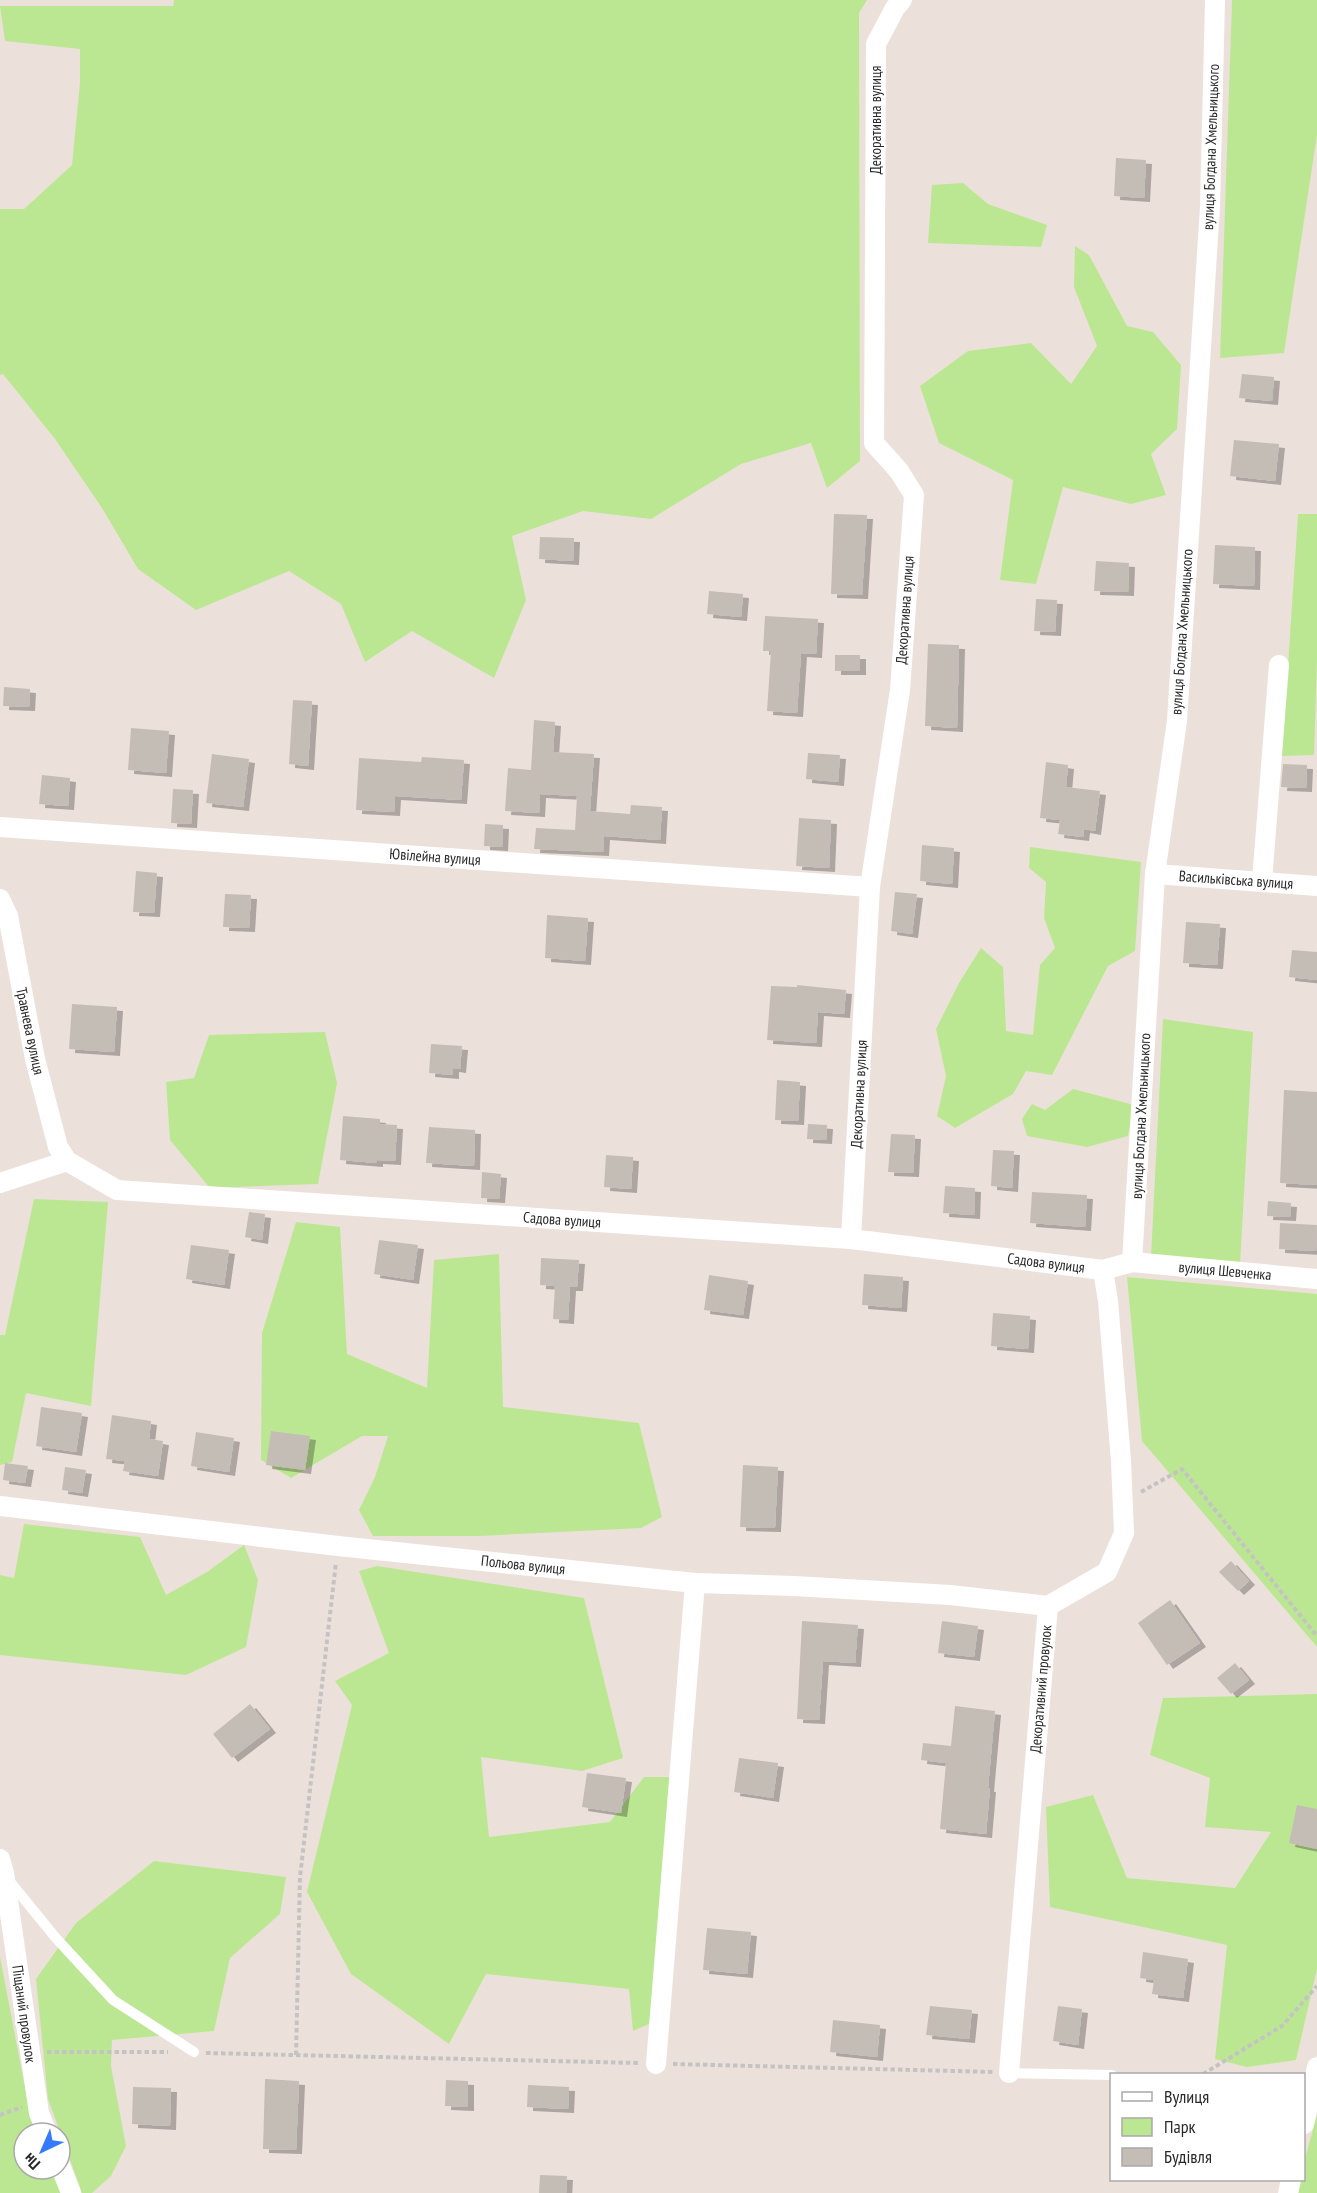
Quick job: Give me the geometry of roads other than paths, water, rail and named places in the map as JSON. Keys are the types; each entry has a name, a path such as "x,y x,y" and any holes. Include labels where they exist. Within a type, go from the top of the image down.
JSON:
{"street":[{"name":"Декоративна вулиця","path":"851,1239 870,886 900,690 914,495 899,471 874,443 876,45 895,8 902,0"},
{"name":"вулиця Богдана Хмельницького","path":"1132,1262 1155,874 1178,697 1210,207 1215,0"},
{"path":"1262,881 1279,665"},
{"name":"Ювілейна вулиця","path":"0,828 870,886"},
{"name":"Васильківська вулиця","path":"1155,874 1317,886"},
{"name":"Травнева вулиця","path":"0,898 8,916 35,1059 57,1147 67,1161"},
{"path":"0,1183 67,1161"},
{"name":"Садова вулиця","path":"67,1161 117,1190 851,1239 1103,1270 1132,1262"},
{"name":"вулиця Шевченка","path":"1132,1262 1317,1279"},
{"name":"Декоративний провулок","path":"1009,2073 1048,1606 1107,1572 1124,1533 1108,1301 1103,1270"},
{"name":"Польова вулиця","path":"0,1506 338,1546 695,1583 939,1594 1048,1606"},
{"path":"656,2064 695,1583"},
{"name":"Піщаний провулок","path":"2,1866 39,2113 42,2121"},
{"path":"1305,2117 1311,2075"}],"lane":[{"path":"2,1866 55,1937 113,2000 194,2052"},
{"path":"1009,2073 1110,2075"}]}
